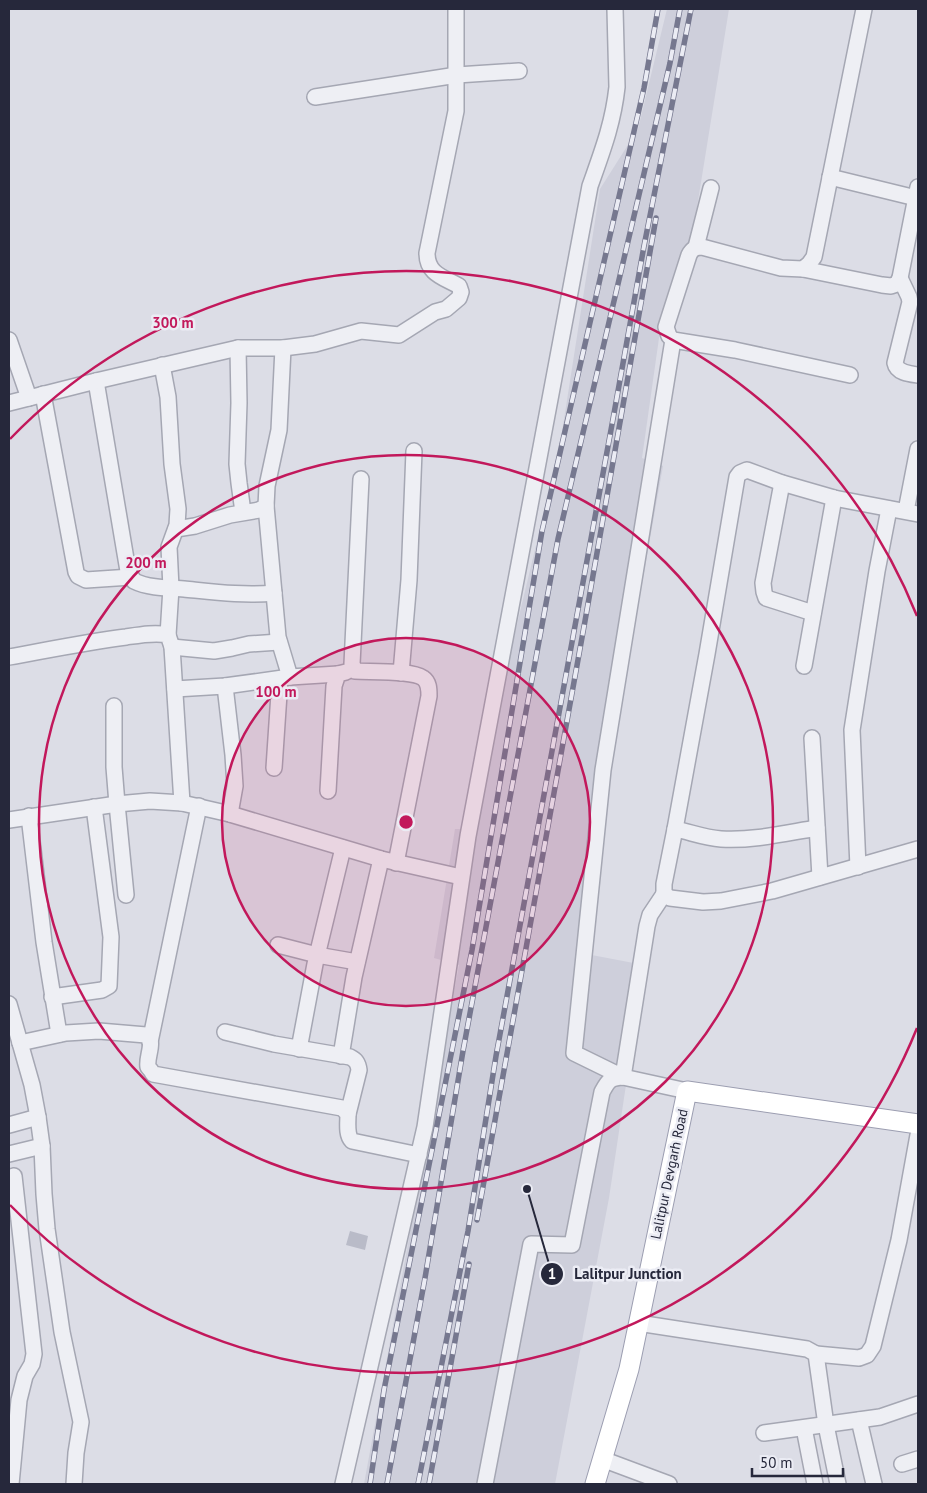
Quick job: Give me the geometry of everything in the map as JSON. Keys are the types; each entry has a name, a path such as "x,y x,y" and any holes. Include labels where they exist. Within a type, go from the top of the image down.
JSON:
{"main road":[{"name":"Lalitpur Devgarh Road","path":"595,1484 629,1369 687,1091 918,1124"}],"street":[{"path":"9,403 238,348 283,348 315,344 362,331 399,334 435,312 446,309 458,298 461,292 459,286 435,273 429,268 427,261 456,111 456,9"},
{"path":"343,1484 425,1127 460,877 590,186 608,137 616,100 615,9"},
{"path":"803,269 814,257 864,9"},
{"path":"315,97 457,75 519,72"},
{"path":"696,247 781,268 803,269 882,285 891,286 897,284 900,278 917,192 830,177"},
{"path":"711,188 696,247 689,255 666,332 673,340 850,375"},
{"path":"900,278 910,302 895,363 900,371 918,375"},
{"path":"9,340 36,396 78,576 86,580 130,577"},
{"path":"673,340 603,770 574,1053 622,1077 687,1091"},
{"path":"238,348 238,470 244,512"},
{"path":"274,768 285,678 279,642 266,506 267,486 279,430 283,348"},
{"path":"162,365 168,397 172,464 178,509 176,528 169,546 171,588 170,641 182,803"},
{"path":"96,381 130,577 139,584 171,588 226,593 274,593"},
{"path":"622,1077 646,926 650,915 664,894 664,884 709,645 737,477 740,473 747,470 782,483 834,498 912,513 918,449"},
{"path":"401,673 409,580 414,451"},
{"path":"355,672 352,664 353,629 361,479"},
{"path":"782,483 763,583 764,592 766,598 813,613"},
{"path":"804,666 834,498"},
{"path":"176,528 195,526 223,516 259,510 266,506"},
{"path":"858,867 852,730 877,571 890,509"},
{"path":"9,658 105,639 140,635 162,634 170,641 214,651 254,643 279,642"},
{"path":"175,689 225,686 285,678 338,674 342,672 415,674 424,678 428,685 429,696 396,862"},
{"path":"328,791 334,686 338,674"},
{"path":"225,686 235,786 230,814"},
{"path":"114,706 116,804 126,895"},
{"path":"812,738 820,878"},
{"path":"9,820 116,804 150,801 182,803 230,814 381,859 460,877"},
{"path":"199,806 150,1042 148,1067 152,1074 334,1106 342,1108 348,1114"},
{"path":"52,997 102,990 109,986 111,937 94,807"},
{"path":"29,816 52,997 59,1034"},
{"path":"675,829 722,839 758,837 817,828"},
{"path":"299,1049 318,955 343,848"},
{"path":"664,894 670,898 703,902 722,901 772,891 918,849"},
{"path":"341,1056 357,962 381,859"},
{"path":"278,945 357,962"},
{"path":"9,1004 32,1085 38,1117 50,1248 62,1332 81,1422 74,1484"},
{"path":"20,1043 59,1034 99,1031 146,1035 149,1037 150,1042"},
{"path":"225,1032 355,1060 359,1070 348,1114 349,1138 352,1141 419,1155"},
{"path":"485,1484 531,1244 572,1245 602,1092 608,1081 622,1077"},
{"path":"9,1125 38,1117"},
{"path":"638,1323 807,1349 816,1354 859,1358 867,1356 873,1346 899,1240 918,1135"},
{"path":"9,1154 42,1146"},
{"path":"11,1484 19,1400 25,1376 32,1364 34,1354 14,1176"},
{"path":"816,1354 826,1425 838,1484"},
{"path":"764,1433 880,1417 918,1404"},
{"path":"859,1420 874,1484"},
{"path":"804,1428 815,1484"},
{"path":"602,1459 647,1480 668,1484"},
{"path":"902,1464 918,1459"}],"shaded area":[{"path":"667,9 729,9 692,238 659,338 642,458 663,466 576,952 644,965 609,1198 555,1484 364,1484 459,965 434,958 455,829 468,829 560,445 600,189 638,129"}],"building":[{"path":"350,1231 368,1236 365,1250 346,1245"}],"railway":[{"path":"370,1484 384,1390 472,950 542,531 644,88 658,9"},
{"path":"387,1484 425,1278 463,1051 558,539 670,63 680,9"},
{"path":"418,1484 468,1231 496,1056 644,246 691,9"},
{"path":"477,1220 656,218"},
{"path":"429,1484 469,1264"}],"place":[{"name":"Lalitpur Junction","path":"527,1189"}]}
